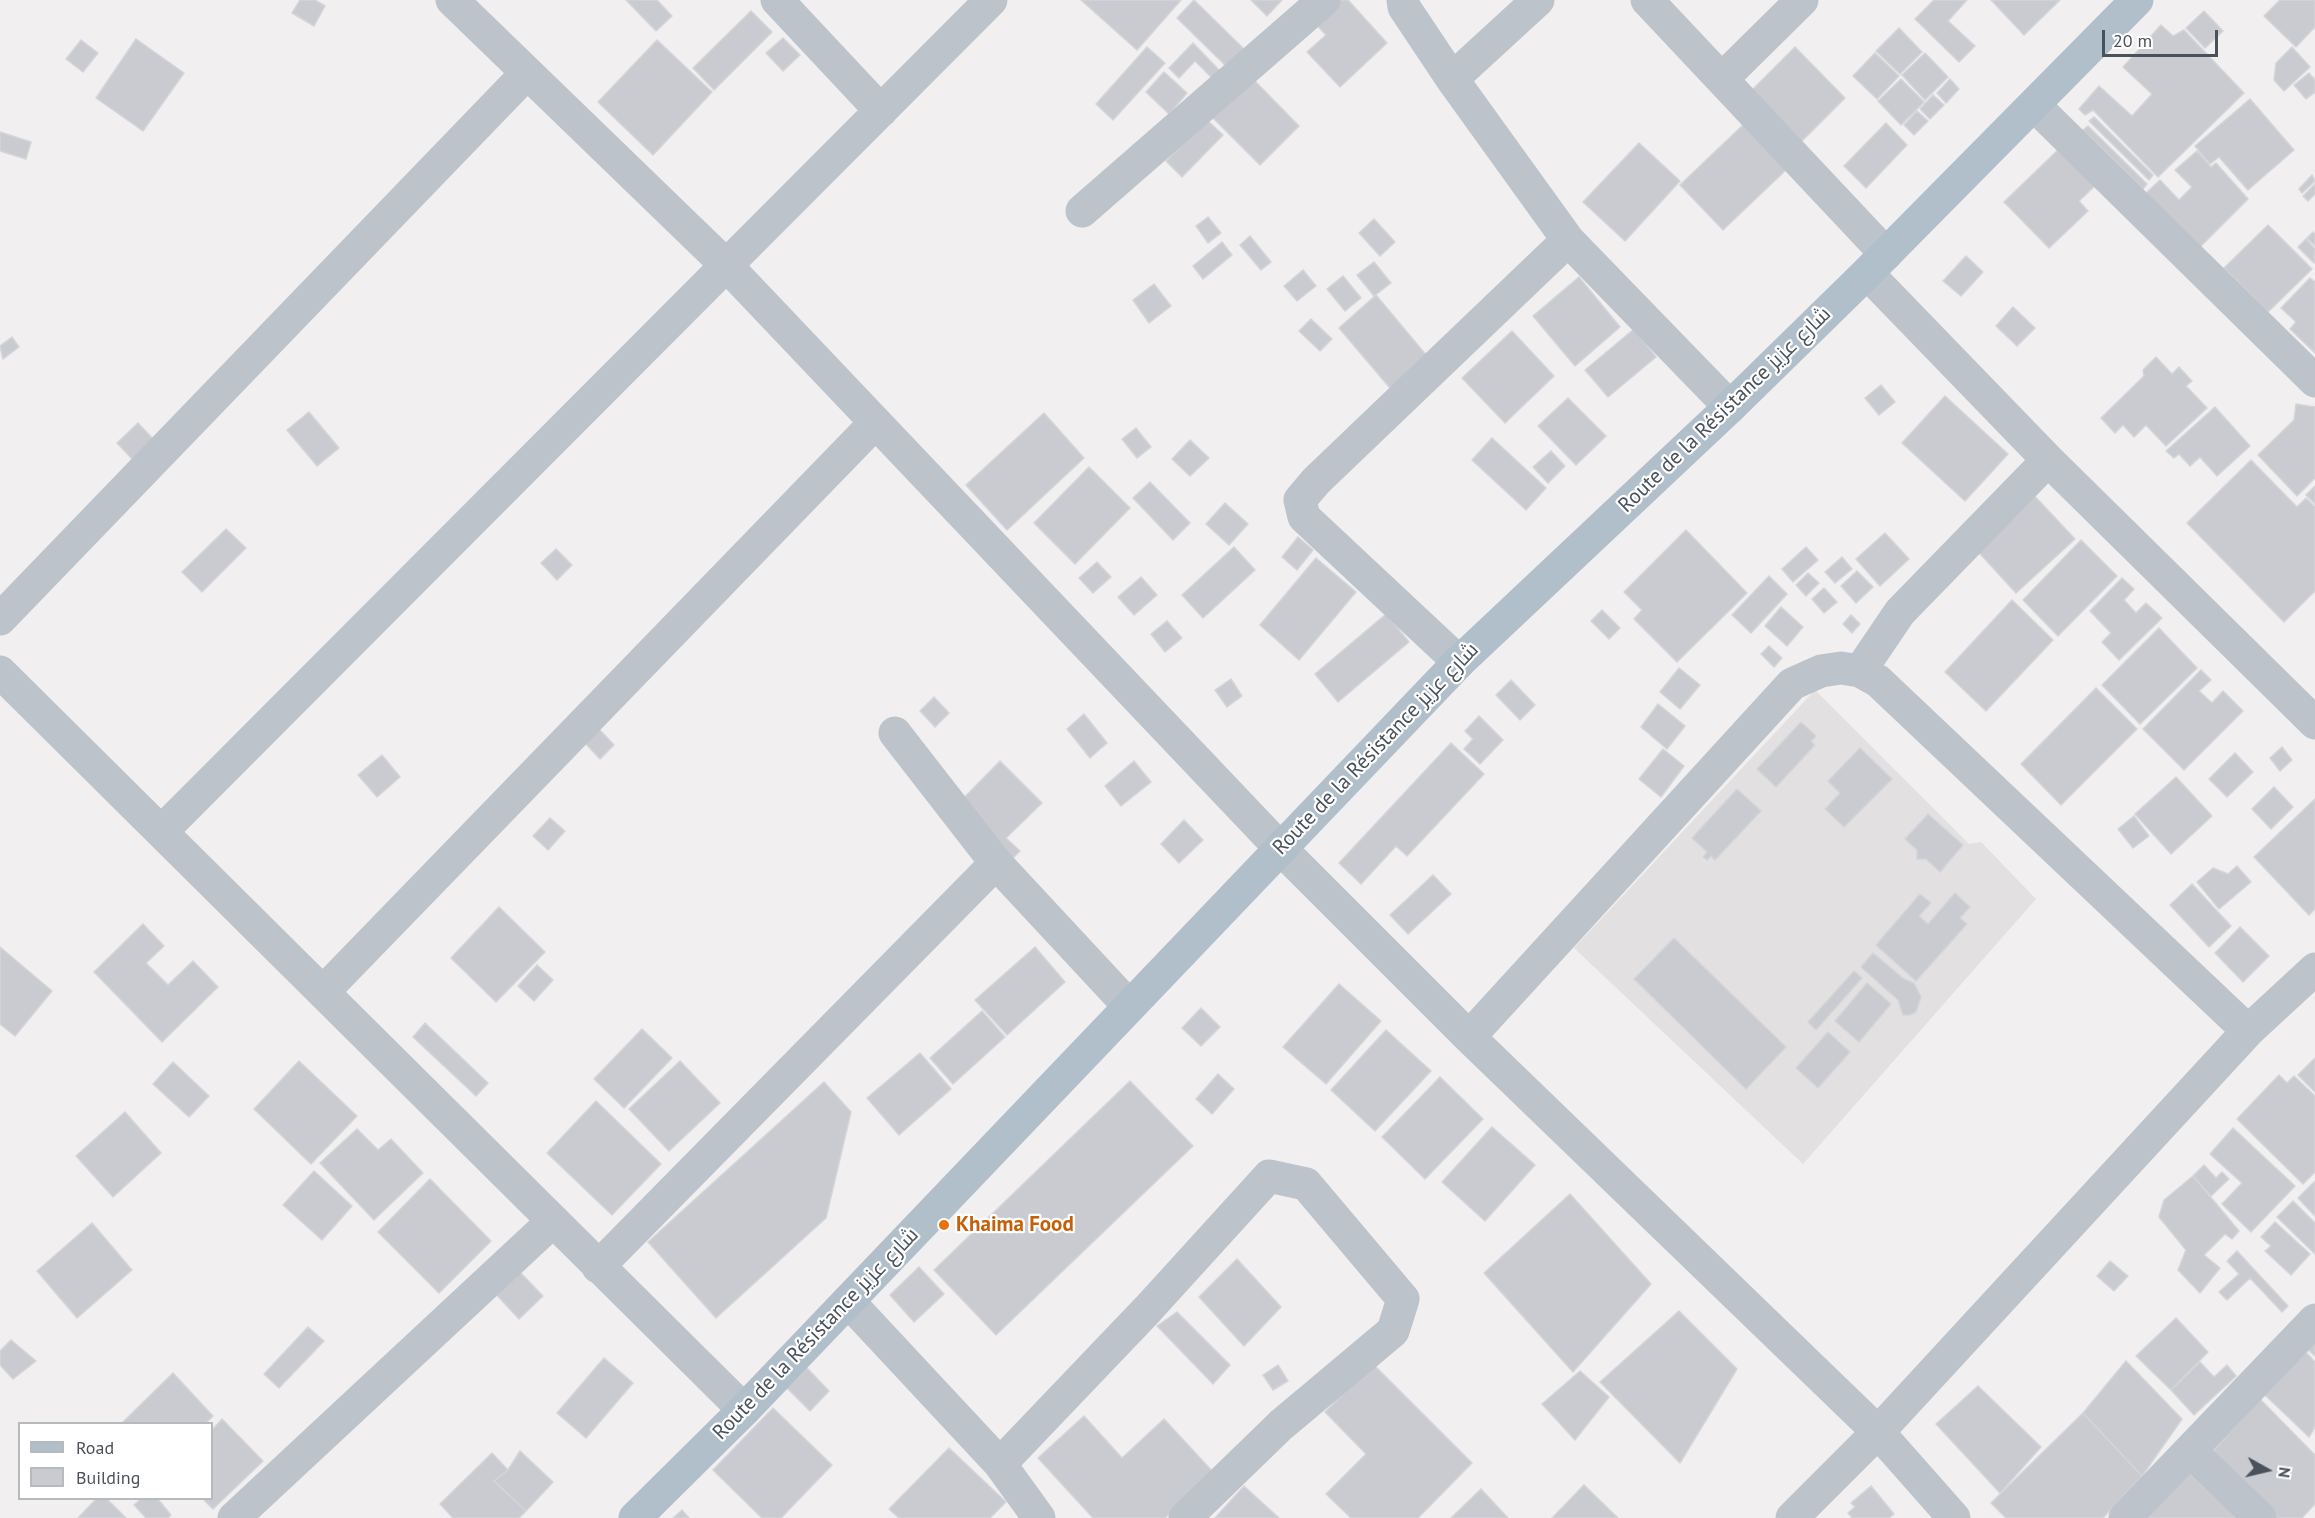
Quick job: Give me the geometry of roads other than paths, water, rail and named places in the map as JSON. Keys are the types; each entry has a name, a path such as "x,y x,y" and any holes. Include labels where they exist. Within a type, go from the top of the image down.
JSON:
{"main road":[{"name":"Route de la Résistance شارع عزيز","path":"635,1518 744,1410 1459,662 1730,407 1877,263 2137,0"}],"street":[{"path":"452,0 727,266 1280,848 1469,1037 1878,1432 1954,1518"},
{"path":"777,0 881,111"},
{"path":"162,831 991,0"},
{"path":"1082,211 1324,0"},
{"path":"1403,0 1404,7 1452,79 1568,240 1730,407"},
{"path":"1452,79 1538,0"},
{"path":"1647,0 1722,79 1877,263 2048,460 2315,723"},
{"path":"1722,79 1802,0"},
{"path":"0,619 527,73"},
{"path":"2034,105 2315,381"},
{"path":"1459,662 1304,517 1300,500 1316,481 1568,240"},
{"path":"323,992 875,423"},
{"path":"1860,671 1900,612 2048,460"},
{"path":"1469,1037 1792,684 1821,671 1841,668 1860,671 1878,681 2248,1031"},
{"path":"0,672 598,1268 744,1410"},
{"path":"895,733 996,863 1129,1006"},
{"path":"598,1268 996,863"},
{"path":"1792,1518 1878,1432 2248,1031 2315,969"},
{"path":"1000,1464 1148,1309 1269,1176 1306,1185 1402,1299 1393,1331 1281,1425 1185,1518"},
{"path":"234,1518 552,1222"},
{"path":"848,1301 1000,1464 1040,1518"},
{"path":"2125,1518 2191,1452 2315,1320"},
{"path":"2191,1452 2260,1518"}],"place":[{"name":"Khaima Food","path":"944,1225"}]}
